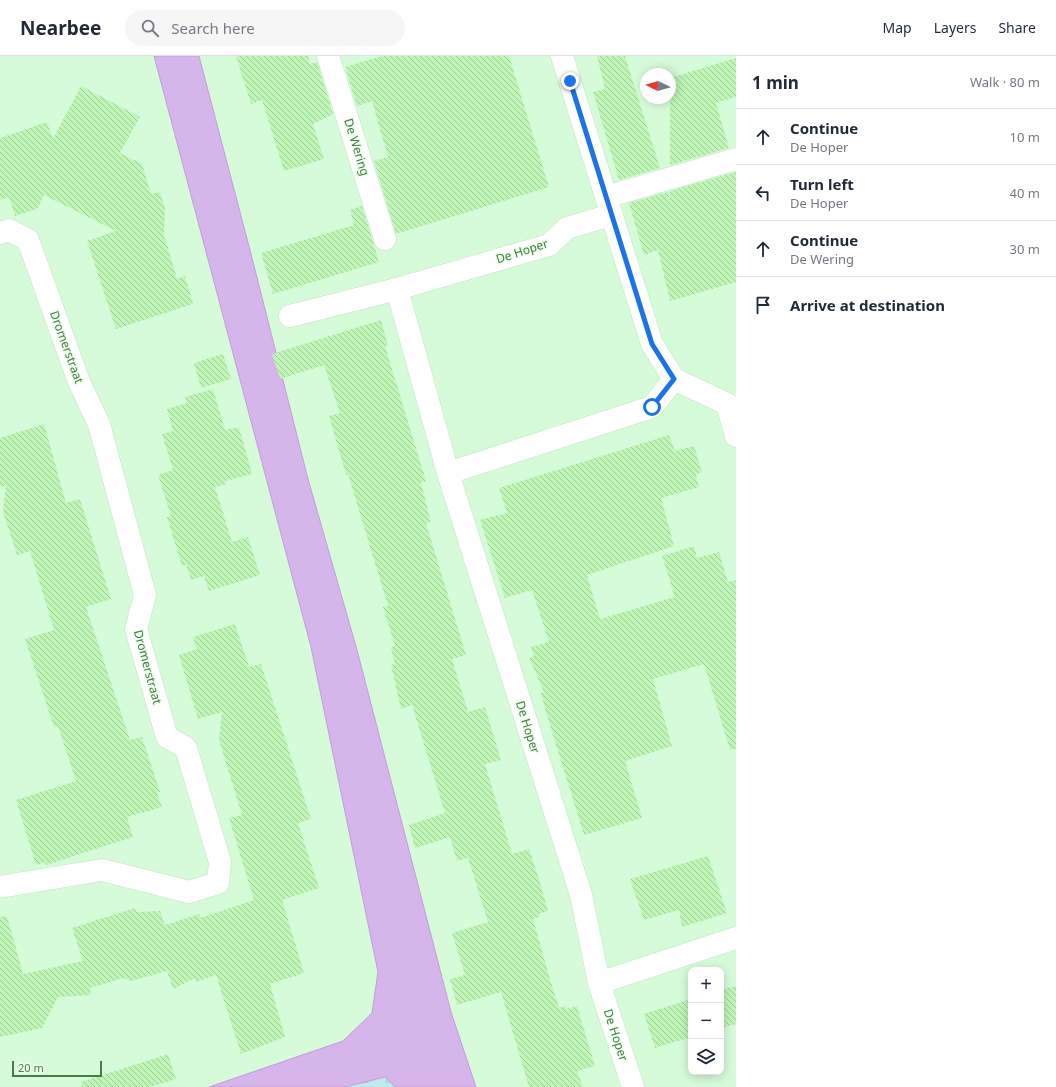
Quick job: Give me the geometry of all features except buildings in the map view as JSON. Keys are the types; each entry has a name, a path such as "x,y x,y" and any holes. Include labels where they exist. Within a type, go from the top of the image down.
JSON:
{"street":[{"name":"De Wering","path":"328,56 385,239"},
{"path":"562,56 652,344 674,379 727,404 736,436"},
{"name":"De Hoper","path":"290,316 397,289 549,245 567,228 608,206 736,159"},
{"name":"Dromerstraat","path":"0,233 9,230 28,240 79,382 99,424 145,595 136,629 167,737 186,748 220,862 218,883 189,892 102,870 0,887"},
{"name":"De Hoper","path":"397,289 448,473 581,895 599,983 633,1087"},
{"path":"448,473 652,407 674,379"},
{"path":"599,983 736,938"}],"shaded area":[{"path":"0,56 736,56 736,1087 0,1087"},
{"path":"154,56 199,56 308,479 357,650 451,1012 476,1087 395,1087 385,1077 345,1087 209,1087 343,1041 372,1013 378,972 311,647"}],"green space":[{"path":"386,1077 395,1087 345,1087"}],"route":[{"path":"570,81 652,344 674,379 652,407"}]}
